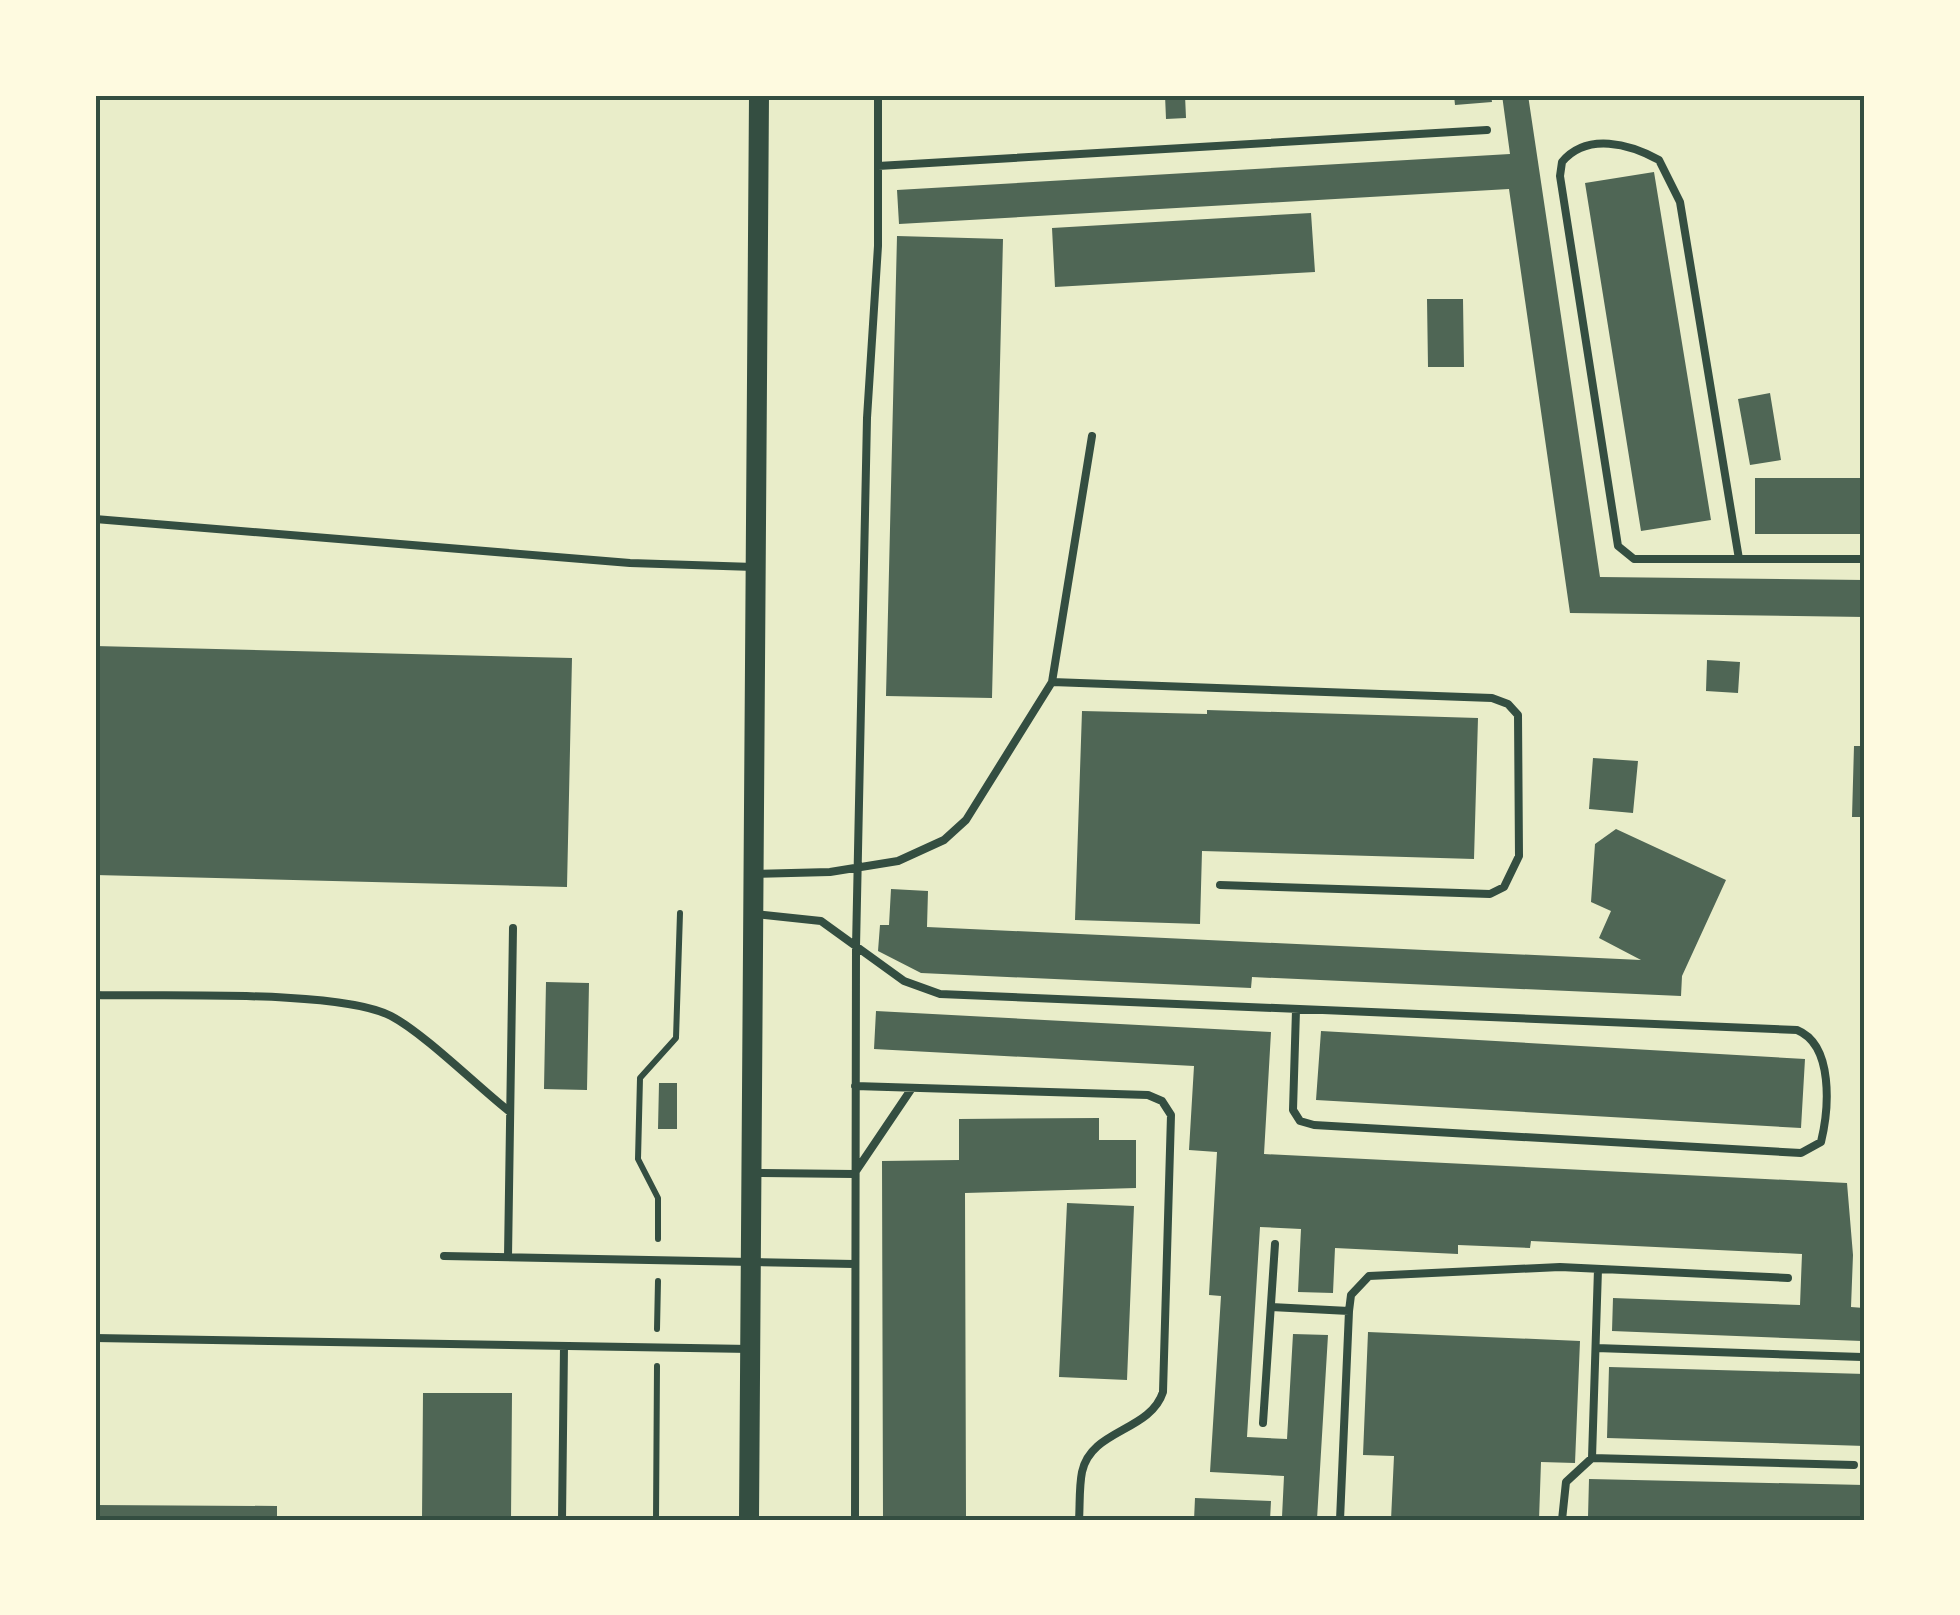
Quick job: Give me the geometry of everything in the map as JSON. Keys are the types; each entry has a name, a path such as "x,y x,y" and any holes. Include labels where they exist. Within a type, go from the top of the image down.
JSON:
{"main road":[{"path":"749,1520 759,95"}],"lane":[{"path":"854,1520 856,947 878,95"},
{"path":"878,166 1487,130"},
{"path":"1739,559 1680,202 1659,160 1620,145 1584,147 1562,162 1560,176 1618,546 1634,560 1865,559"},
{"path":"754,874 858,868 922,853 966,820 1052,682 1092,436"},
{"path":"95,519 630,562 756,567"},
{"path":"1052,682 1492,698 1508,704 1518,714 1519,856 1504,887 1490,894 1220,885"},
{"path":"754,914 820,921 904,981 940,994 1797,1030 1810,1036 1823,1060 1824,1130 1821,1142 1801,1153 1314,1126 1300,1121 1293,1110 1296,1010"},
{"path":"508,1257 513,928"},
{"path":"95,995 323,1002 391,1016 510,1112"},
{"path":"854,1086 1148,1096 1162,1101 1170,1115 1163,1392 1150,1415 1091,1453 1082,1470 1079,1520"},
{"path":"854,1174 912,1088"},
{"path":"751,1173 854,1174"},
{"path":"1263,1423 1274,1244"},
{"path":"444,1256 854,1264"},
{"path":"1592,1458 1598,1269"},
{"path":"1340,1520 1349,1311 1352,1294 1369,1276 1598,1269 1788,1278"},
{"path":"1270,1307 1349,1311"},
{"path":"95,1338 750,1349"},
{"path":"562,1520 564,1346"},
{"path":"1596,1348 1862,1357"},
{"path":"1562,1520 1566,1482 1592,1458 1854,1465"}],"path":[{"path":"656,1520 658,1198 638,1159 640,1078 676,1038 680,913"}],"building":[{"path":"1165,95 1185,95 1186,118 1166,119"},
{"path":"1454,95 1491,95 1492,102 1455,105"},
{"path":"1502,95 1528,95 1600,577 1865,580 1865,617 1570,613 1509,189 899,224 897,190 1510,154"},
{"path":"1654,172 1711,520 1641,531 1585,183"},
{"path":"1311,213 1315,272 1055,287 1052,228"},
{"path":"897,236 1003,239 992,698 886,696"},
{"path":"1427,299 1463,299 1464,367 1428,367"},
{"path":"1770,393 1781,460 1750,465 1738,399"},
{"path":"1755,478 1865,478 1865,534 1755,534"},
{"path":"95,646 572,658 567,887 95,875"},
{"path":"1707,660 1740,662 1738,693 1706,691"},
{"path":"1207,710 1478,718 1474,859 1202,851 1200,924 1075,920 1082,711 1207,714"},
{"path":"1854,746 1865,746 1865,817 1852,817"},
{"path":"1593,758 1638,761 1633,813 1589,809"},
{"path":"1616,829 1726,880 1682,976 1681,996 1252,977 1251,988 921,973 878,951 880,925 889,925 891,889 928,891 927,927 1641,960 1599,938 1611,911 1591,902 1595,844"},
{"path":"546,982 589,983 587,1090 544,1089"},
{"path":"876,1011 1271,1032 1264,1154 1847,1183 1853,1255 1851,1307 1864,1308 1862,1341 1612,1331 1613,1298 1800,1305 1802,1254 1531,1241 1530,1248 1458,1245 1458,1254 1335,1248 1333,1293 1298,1292 1301,1229 1260,1227 1247,1437 1287,1439 1293,1334 1328,1335 1317,1519 1282,1517 1284,1476 1210,1472 1221,1296 1209,1295 1217,1152 1189,1150 1194,1066 874,1049"},
{"path":"1321,1031 1805,1059 1801,1128 1316,1100"},
{"path":"659,1083 677,1083 677,1129 658,1129"},
{"path":"1099,1118 1099,1140 1136,1140 1136,1188 965,1193 966,1518 883,1518 882,1161 959,1160 959,1119"},
{"path":"1067,1203 1134,1206 1127,1380 1059,1377"},
{"path":"1368,1332 1580,1341 1575,1463 1541,1462 1539,1520 1391,1520 1394,1456 1363,1455"},
{"path":"1609,1367 1865,1374 1865,1446 1607,1438"},
{"path":"423,1393 512,1393 511,1520 422,1520"},
{"path":"1589,1479 1864,1485 1863,1520 1588,1517"},
{"path":"1195,1498 1271,1501 1270,1520 1194,1520"},
{"path":"95,1505 277,1506 277,1520 95,1520"}]}
